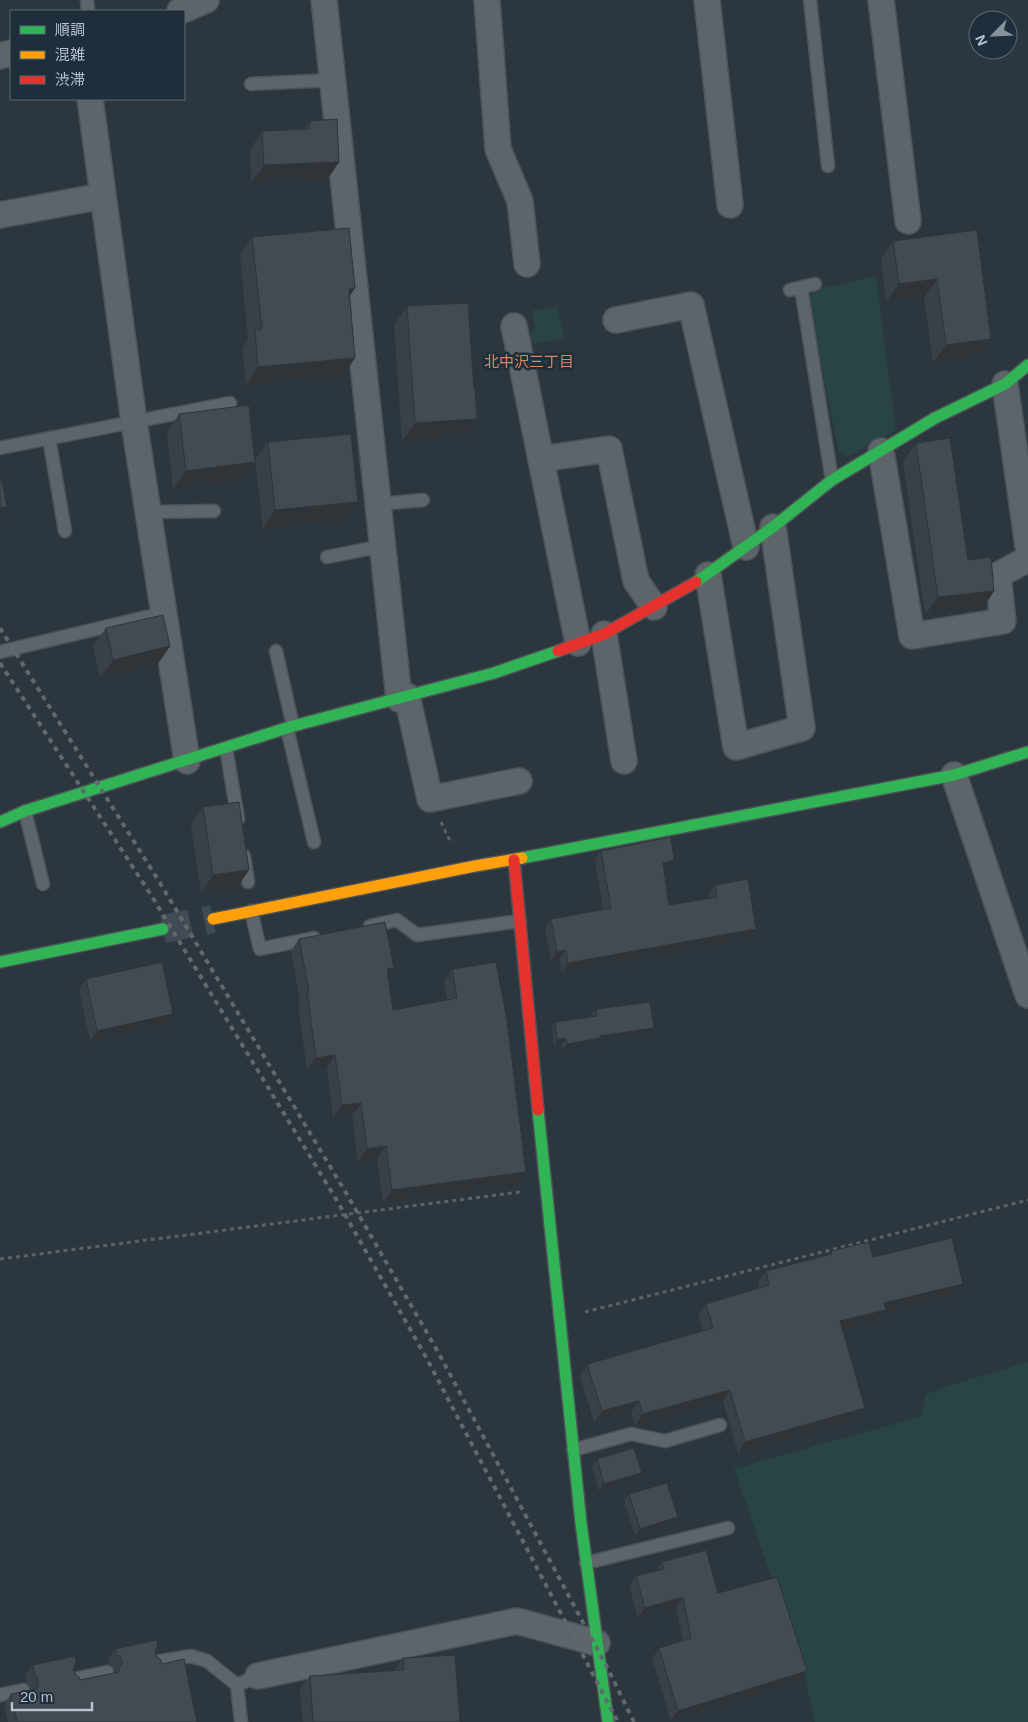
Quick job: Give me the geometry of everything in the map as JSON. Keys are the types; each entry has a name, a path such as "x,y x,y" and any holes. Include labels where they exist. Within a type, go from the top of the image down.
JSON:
{"street":[{"path":"182,10 206,0"},
{"path":"324,0 383,546 403,698 430,799 519,781"},
{"path":"487,0 498,149 520,200 527,264"},
{"path":"707,0 730,205"},
{"path":"881,0 908,220"},
{"path":"90,100 134,422 187,761"},
{"path":"0,215 103,196"},
{"path":"616,320 691,305 746,547"},
{"path":"514,326 578,644"},
{"path":"0,822 25,811 290,727 494,673 604,634 708,575 832,480 935,418 1005,384 1028,365"},
{"path":"1005,384 1028,546"},
{"path":"541,459 609,449 636,581 654,607"},
{"path":"881,451 912,636 1003,621 998,575 1028,559"},
{"path":"708,575 736,747 802,728 773,527"},
{"path":"604,634 624,761"},
{"path":"213,919 466,868 954,775 1028,752"},
{"path":"954,775 1028,995"},
{"path":"514,860 573,1450 586,1563 608,1722"},
{"path":"0,962 163,929"},
{"path":"248,1680 517,1621 597,1643"}],"lane":[{"path":"810,0 828,166"},
{"path":"251,84 332,80"},
{"path":"815,284 796,289 832,480"},
{"path":"0,448 230,403"},
{"path":"49,438 65,532"},
{"path":"379,504 423,500"},
{"path":"148,512 214,511"},
{"path":"327,557 383,546"},
{"path":"0,652 163,614"},
{"path":"276,651 314,842"},
{"path":"226,748 248,882"},
{"path":"25,811 43,884"},
{"path":"251,911 260,950 324,936"},
{"path":"360,928 397,920 417,935 520,921"},
{"path":"573,1450 631,1434 665,1442 720,1425"},
{"path":"586,1563 728,1528"},
{"path":"156,1662 191,1656 207,1661 248,1680 241,1722"},
{"path":"74,1679 107,1672"},
{"path":"0,1694 22,1690"}],"path":[{"path":"447,835 450,841"},
{"path":"0,1259 546,1189"},
{"path":"559,1319 1028,1200"}],"green space":[{"path":"876,276 896,430 848,457 839,453 808,299 815,290"},
{"path":"557,306 565,338 531,344 528,337 535,328 532,311"},
{"path":"1028,1362 1028,1722 815,1722 804,1673 734,1469 922,1416 925,1395 947,1386"}],"building":[{"path":"337,119 339,162 264,165 262,131 310,129 310,121"},
{"path":"349,228 355,288 349,289 355,358 258,367 255,330 262,329 252,237"},
{"path":"977,230 991,339 946,345 937,279 899,284 893,241"},
{"path":"468,303 477,419 415,423 407,306"},
{"path":"249,405 255,462 186,471 179,414"},
{"path":"351,434 358,502 275,510 268,442"},
{"path":"950,438 968,560 991,557 994,591 938,597 916,443"},
{"path":"0,471 7,507 0,508"},
{"path":"163,615 170,646 113,660 106,628"},
{"path":"239,802 249,870 213,875 203,807"},
{"path":"671,837 674,860 663,863 669,905 717,897 715,885 748,879 756,929 568,963 566,950 557,952 551,919 611,908 601,851"},
{"path":"385,922 394,968 387,969 393,1010 457,998 452,969 496,962 507,1020 526,1172 392,1190 386,1146 367,1149 361,1103 342,1105 335,1055 316,1058 307,991 309,991 299,939"},
{"path":"162,962 173,1014 97,1031 86,979"},
{"path":"650,1002 654,1028 600,1036 601,1038 567,1044 566,1039 557,1039 555,1022 597,1016 596,1009"},
{"path":"952,1238 963,1284 884,1303 886,1310 840,1321 865,1408 745,1442 730,1390 643,1414 639,1401 602,1411 588,1364 713,1328 706,1304 769,1285 766,1271 832,1254 831,1251 869,1242 873,1257"},
{"path":"634,1448 642,1473 604,1484 597,1459"},
{"path":"667,1483 678,1517 640,1529 629,1494"},
{"path":"706,1550 718,1593 777,1577 807,1671 678,1711 659,1648 691,1638 683,1597 645,1608 636,1576 664,1569 662,1562"},
{"path":"157,1640 158,1645 155,1654 162,1664 184,1659 197,1722 17,1722 11,1694 37,1689 38,1679 34,1673 33,1665 75,1656 76,1662 73,1670 80,1680 119,1672 122,1661 120,1656 116,1654 115,1649"},
{"path":"455,1655 460,1722 313,1722 310,1676 404,1670 403,1658"}],"tunnel":[{"path":"163,929 213,919"}],"railway":[{"path":"0,628 160,883 349,1198 438,1352 608,1669 634,1722"},
{"path":"0,663 151,895 339,1204 427,1359 618,1722"}],"traffic: fast":[{"path":"696,582 773,527 832,480 935,418 1005,384 1028,365"},
{"path":"0,822 25,811 293,726 494,673 558,651"},
{"path":"522,858 954,775 1028,752"},
{"path":"0,962 163,929"},
{"path":"538,1110 581,1523 608,1722"}],"traffic: slow":[{"path":"213,919 522,858"}],"traffic: jam":[{"path":"558,651 604,634 696,582"},
{"path":"514,860 538,1110"}],"district":[{"name":"北中沢三丁目","path":"529,361"}]}
